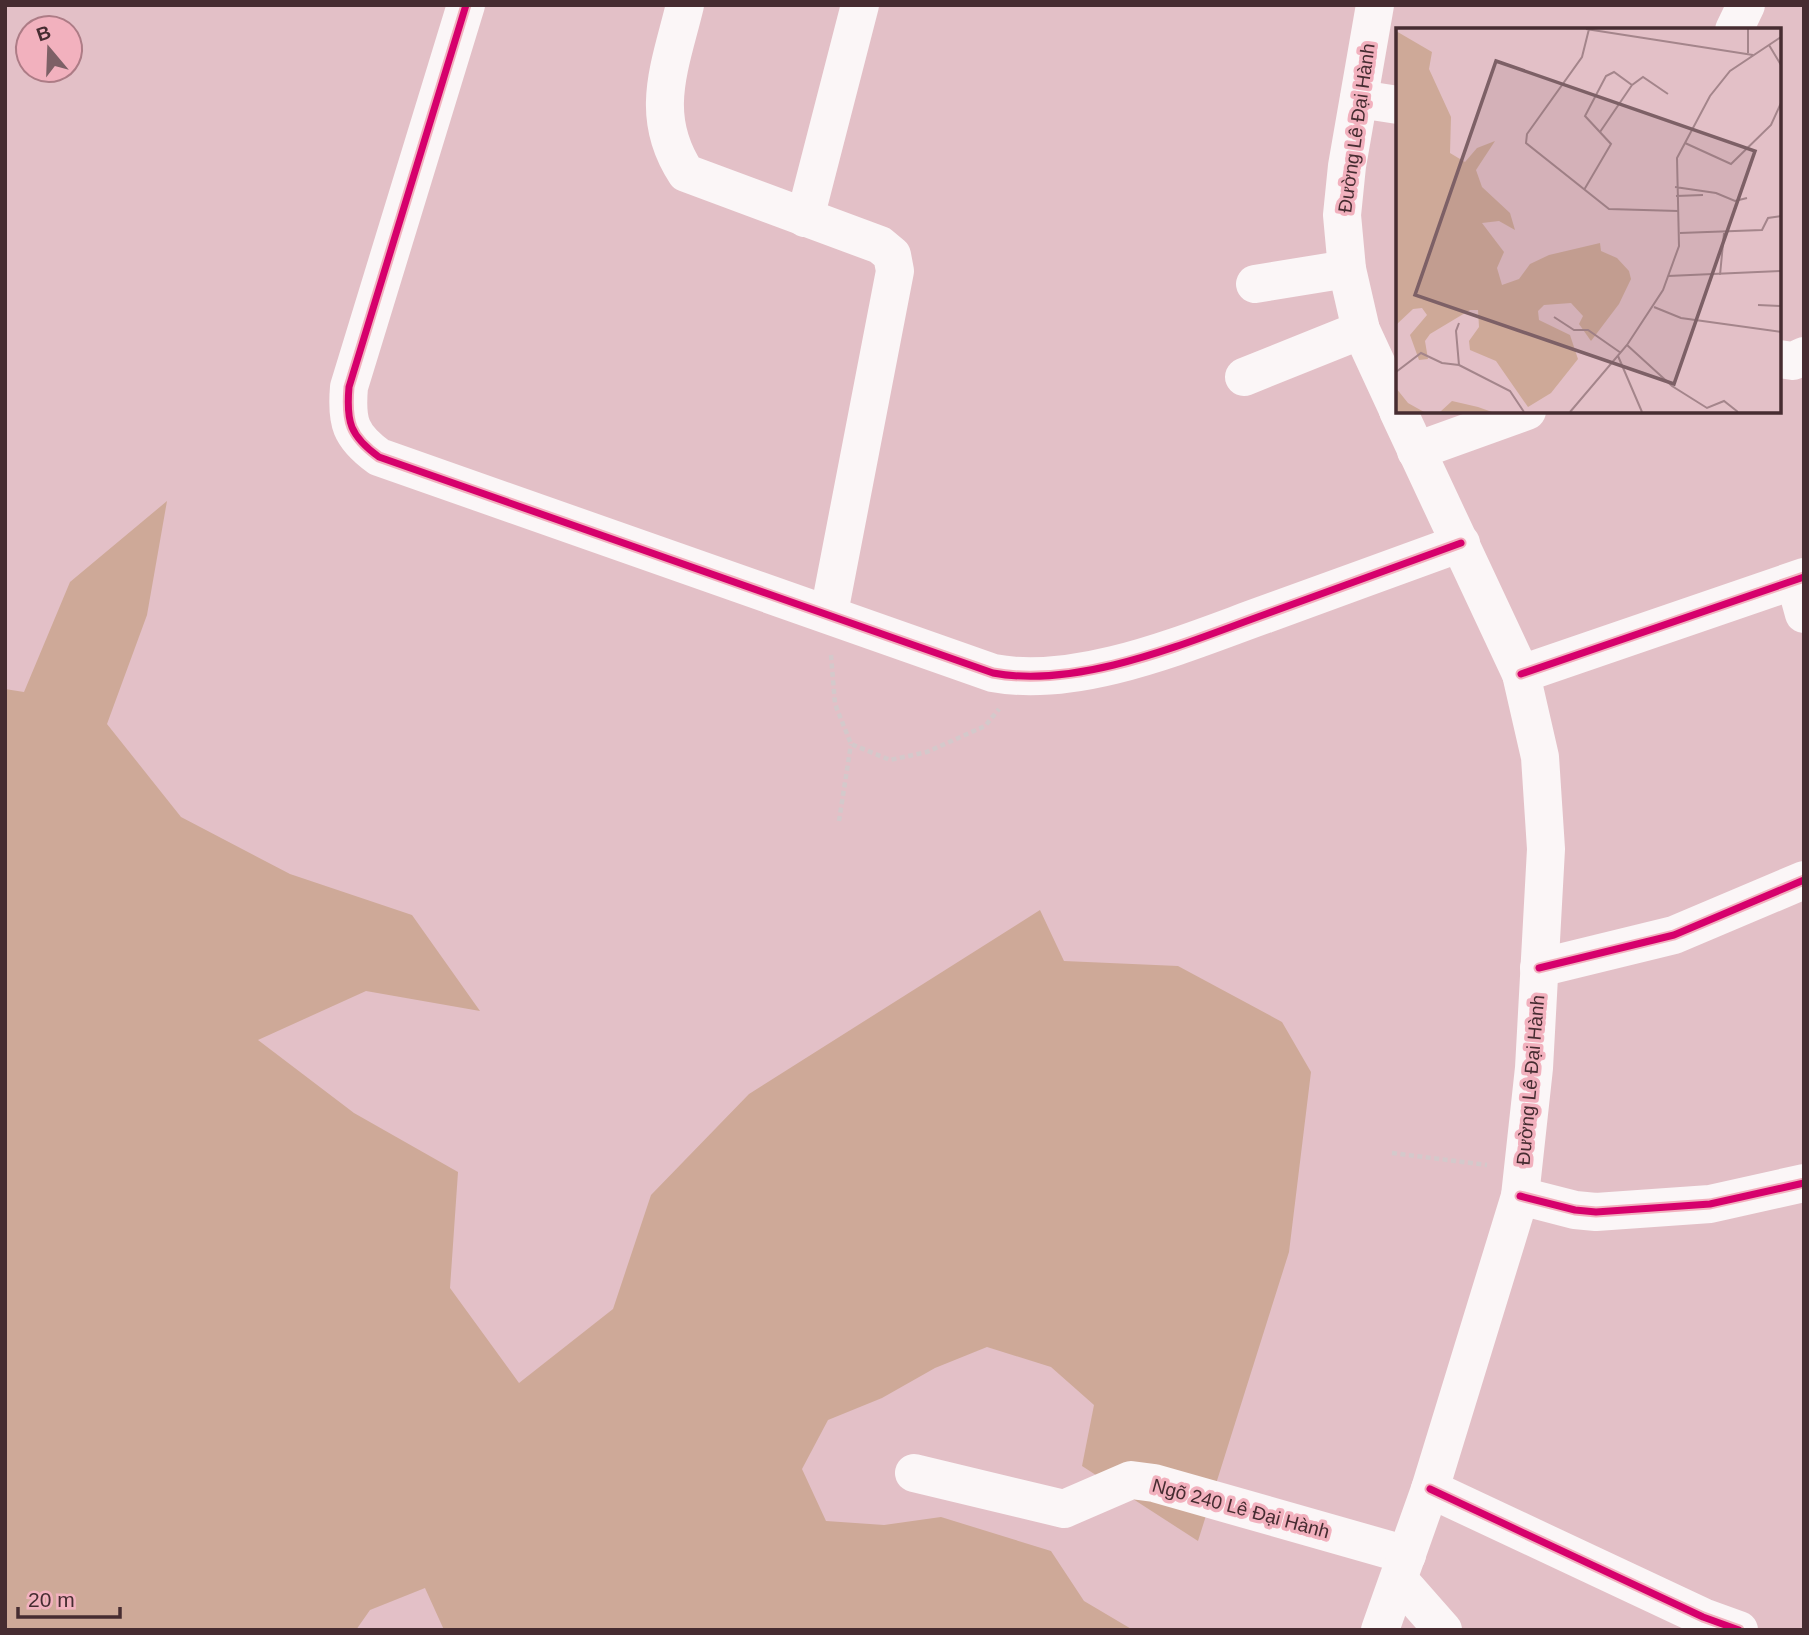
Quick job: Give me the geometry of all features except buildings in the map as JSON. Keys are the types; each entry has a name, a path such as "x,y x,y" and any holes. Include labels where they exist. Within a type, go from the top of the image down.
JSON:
{"street":[{"path":"466,5 349,387 347,416 360,444 379,457 829,613 993,673 1024,678 1063,676 1171,648 1461,543"},
{"path":"685,5 664,93 666,127 672,150 687,173 880,245 892,255 895,271 829,613"},
{"path":"806,218 860,5"},
{"name":"Đường Lê Đại Hành","path":"1375,5 1342,215 1347,269 1361,330 1396,404"},
{"path":"1735,28 1745,5"},
{"path":"1359,99 1396,105"},
{"path":"1255,284 1347,269"},
{"path":"1244,377 1361,330"},
{"path":"1781,359 1793,360 1804,356"},
{"name":"Đường Lê Đại Hành","path":"1380,1630 1430,1489 1521,1183 1534,1068 1546,849 1540,757 1521,674 1400,413"},
{"path":"1416,451 1521,413"},
{"path":"1521,674 1801,591"},
{"path":"1539,968 1674,934 1804,880"},
{"path":"1521,1183 1576,1210 1596,1212 1710,1204 1804,1183"},
{"name":"Ngõ 240 Lê Đại Hành","path":"914,1473 1064,1509 1131,1479 1154,1483 1403,1568"},
{"path":"1430,1489 1703,1617 1738,1630"},
{"path":"1403,1568 1443,1630"}],"path":[{"path":"829,613 835,704 851,744 839,821"},
{"path":"851,744 890,760 927,752 985,726 1024,678"},
{"path":"1392,1153 1521,1183"}],"shaded area":[{"path":"167,501 147,615 107,724 181,817 290,874 412,915 480,1011 366,991 258,1040 354,1113 458,1172 450,1288 519,1383 613,1309 651,1195 749,1094 1040,910 1064,961 1178,966 1282,1022 1311,1072 1289,1252 1198,1541 1082,1466 1094,1405 1051,1367 987,1347 935,1368 882,1398 828,1420 802,1469 826,1521 884,1525 941,1517 1051,1551 1084,1601 1133,1630 444,1630 425,1588 370,1610 356,1630 5,1630 5,689 24,692 70,582"}],"cycle path":[{"path":"466,5 349,387 348,410 352,427 362,442 379,457 993,673 1026,676 1061,675 1096,669 1167,650 1461,543"},
{"path":"1521,674 1804,577"},
{"path":"1539,968 1674,935 1804,880"},
{"path":"1520,1196 1575,1210 1596,1212 1710,1204 1804,1183"},
{"path":"1430,1489 1703,1617 1739,1630"}]}
